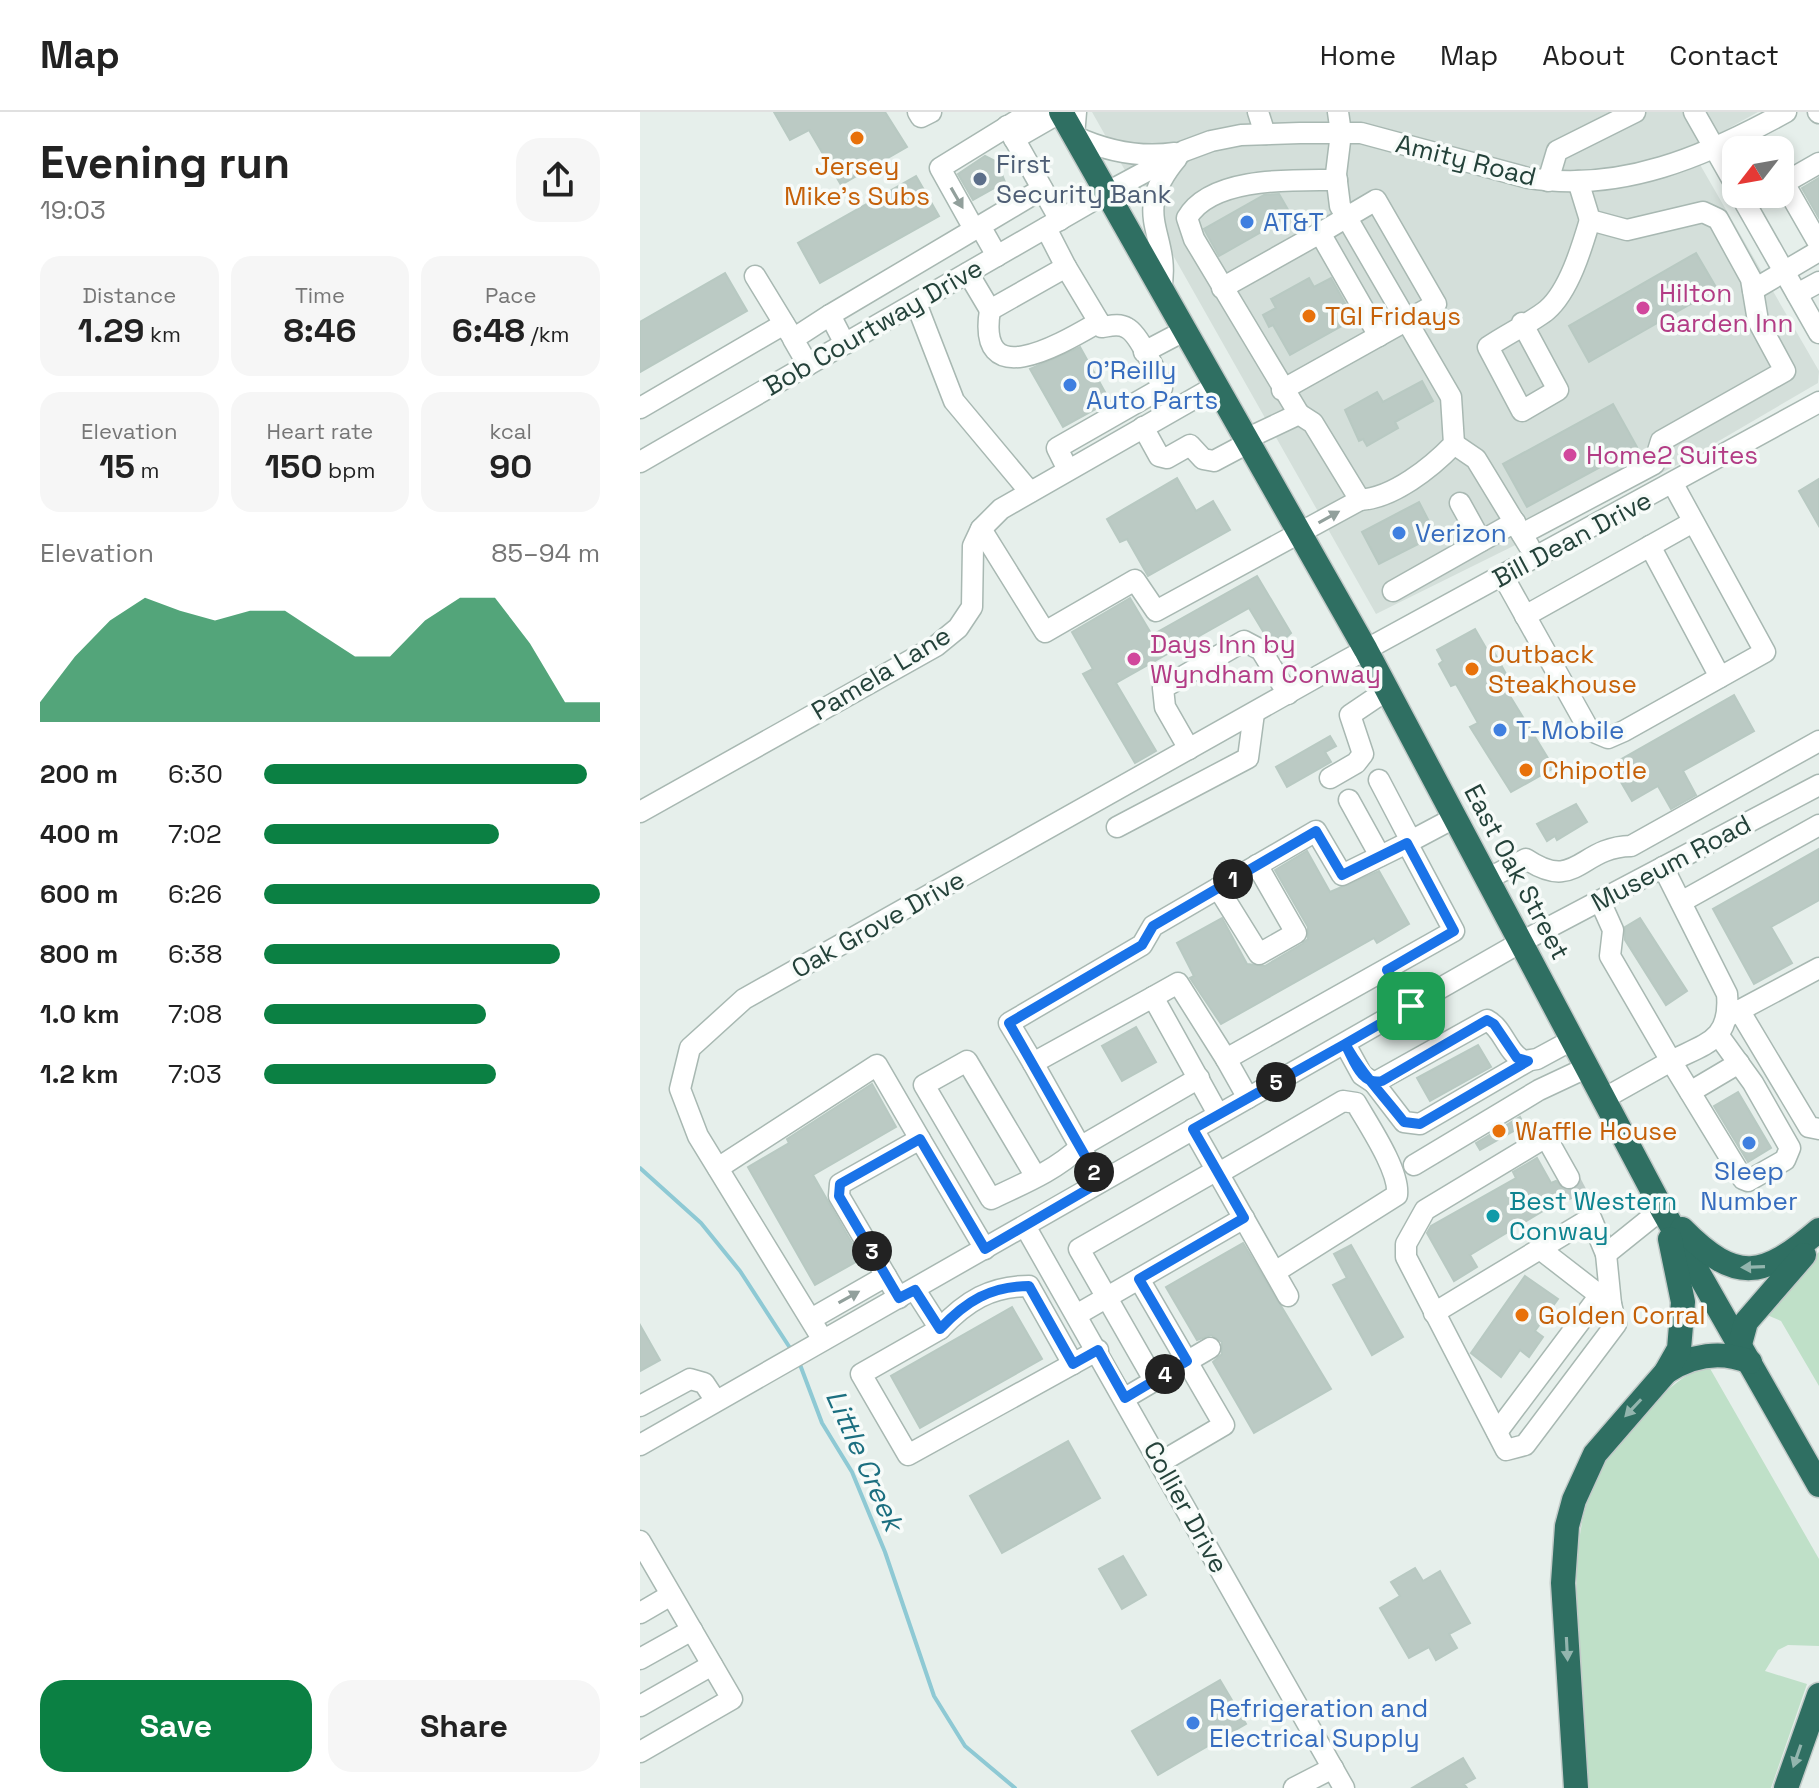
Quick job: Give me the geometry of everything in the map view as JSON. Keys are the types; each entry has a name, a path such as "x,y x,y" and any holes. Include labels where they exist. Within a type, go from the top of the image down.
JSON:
{"highway":[{"name":"East Oak Street","path":"1061,112 1075,124 1106,193 1366,650 1523,941 1662,1209 1819,1485"},
{"path":"1662,1209 1703,1249 1744,1269 1778,1263 1819,1230"},
{"path":"1576,1788 1563,1583 1570,1514 1595,1454 1666,1372 1679,1349 1683,1302 1662,1209"},
{"path":"1666,1372 1705,1356 1745,1353 1746,1322 1819,1239"},
{"path":"1786,1788 1819,1695"}],"street":[{"path":"1010,132 1031,112"},
{"path":"997,256 940,168 1010,132 1061,112"},
{"path":"1258,112 1265,134"},
{"path":"1216,386 1001,509 981,529 1045,632 1135,580 1156,611 1298,531 1360,500 1377,499 1439,460 1454,444 1451,397 1340,206 1337,180 1341,133 1338,112"},
{"path":"1548,181 1557,151 1635,112"},
{"path":"1694,112 1722,161"},
{"name":"Amity Road","path":"1106,193 1184,151 1211,141 1265,134 1361,133 1548,181 1633,176 1715,149 1786,112"},
{"name":"Amity Road","path":"1075,124 1131,153 1184,151"},
{"path":"1010,132 1042,189 1066,267 1102,327 1119,325 1130,329 1162,388 1098,427 1054,441 1068,470"},
{"name":"East Oak Street","path":"1161,289 1163,259 1153,229 1152,213 1160,187 1184,151"},
{"path":"1819,163 1784,183 1819,244"},
{"path":"1337,180 1270,180 1214,194 1194,206 1187,218 1194,239 1282,390 1299,414 1313,423 1360,500"},
{"path":"1522,323 1548,309 1577,263 1590,220 1578,181"},
{"path":"640,408 788,331 830,315 1042,189"},
{"name":"Bob Courtway Drive","path":"640,462 1106,193"},
{"path":"1222,288 1376,200 1436,304 1282,390"},
{"path":"1748,208 1818,328"},
{"path":"1393,591 1481,541 1519,528 1654,464 1661,441 1785,371 1758,321 1751,279 1718,219 1703,212 1627,230 1590,220"},
{"path":"1320,233 1379,336"},
{"path":"1753,290 1819,251"},
{"path":"990,310 1066,267"},
{"path":"968,273 990,310 987,333 993,348 1006,356 1045,353 1099,322"},
{"path":"755,276 808,365"},
{"path":"1797,294 1819,282"},
{"path":"916,303 954,401 1030,492"},
{"path":"830,315 845,344"},
{"path":"1144,352 1184,331"},
{"name":"Bill Dean Drive","path":"1366,650 1819,402"},
{"path":"1143,427 1159,456 1167,458 1190,445 1203,459 1214,461 1299,414"},
{"path":"1098,427 1108,447"},
{"path":"1454,444 1476,459 1535,558"},
{"path":"1503,576 1589,730 1597,736 1608,738 1624,731 1765,652 1673,484"},
{"path":"1460,503 1481,541"},
{"path":"1525,616 1693,522"},
{"name":"Pamela Lane","path":"640,812 936,646 958,628 972,607 973,546 981,529"},
{"path":"1650,546 1720,677"},
{"path":"1189,749 1165,707 1163,688 1244,641 1261,650 1288,694"},
{"name":"Oak Grove Drive","path":"823,1340 698,1136 680,1089 690,1048 744,999 1366,650"},
{"path":"1330,778 1356,763 1363,754 1350,715 1387,690"},
{"path":"1117,827 1248,758 1254,713"},
{"path":"1489,878 1526,859 1545,871 1560,874 1612,846 1631,846 1819,741"},
{"path":"1226,1059 1454,931 1379,780"},
{"name":"Museum Road","path":"640,1445 1523,941 1819,785"},
{"path":"1349,800 1380,856"},
{"path":"1100,1182 1009,1023 1142,945 1153,926 1316,831 1342,875 1456,817"},
{"path":"1681,902 1819,825"},
{"path":"1631,846 1681,902 1734,1013 1809,1127 1819,1129"},
{"path":"1218,888 1259,954 1296,933 1257,865"},
{"path":"1600,901 1613,930 1610,956 1743,1179 1748,1181 1785,1160 1790,1148 1739,1063 1719,1036"},
{"path":"1605,1098 1719,1036 1734,1013 1819,968"},
{"path":"1387,970 1411,1006"},
{"path":"1033,1063 1178,983 1248,1098"},
{"path":"1153,997 1218,1114"},
{"path":"1378,1082 1487,1020 1494,1024 1517,1058 1528,1061"},
{"path":"1345,1044 1362,1075 1378,1082 1404,1122 1420,1124 1528,1061 1574,1039"},
{"path":"1036,1177 967,1061 924,1085 991,1199 1036,1177 1064,1163 1080,1147 1199,1078"},
{"path":"1690,1092 1739,1063"},
{"path":"718,1168 877,1065 985,1249"},
{"path":"1410,1123 1422,1160 1539,1090 1588,1067"},
{"path":"1154,1380 1079,1249 1343,1101 1356,1103 1377,1139 1398,1186 1397,1195 1275,1272"},
{"path":"1193,1129 1288,1296"},
{"path":"1434,1313 1540,1249 1586,1210 1606,1254 1605,1300 1616,1324 1525,1445 1506,1450 1434,1313 1406,1257 1406,1244 1425,1210 1546,1137 1569,1178"},
{"path":"920,1139 840,1184 839,1196 886,1276 940,1329"},
{"path":"1606,1254 1662,1209"},
{"path":"1078,1314 1244,1218"},
{"name":"Collier Drive","path":"1025,1226 1078,1314 1344,1788"},
{"path":"1540,1249 1605,1300"},
{"path":"811,1319 886,1276"},
{"path":"1139,1279 1224,1425 1161,1462"},
{"path":"1073,1364 1029,1286 1001,1286 955,1313 940,1329 861,1374 908,1455 1073,1364 1098,1350"},
{"path":"1497,1432 1605,1300"},
{"path":"1125,1398 1210,1348"},
{"path":"640,1406 690,1379 704,1383 716,1401"},
{"path":"640,1541 732,1699 640,1752"},
{"path":"640,1613 671,1595"},
{"path":"640,1659 692,1630"},
{"path":"640,1706 712,1665"},
{"path":"1294,1788 1333,1768"}],"shaded area":[{"path":"1092,112 1758,112 1691,149 1722,203 1722,208 1725,208 1819,371 1818,383 1681,463 1376,614"}],"green space":[{"path":"1819,1252 1819,1386 1781,1321 1767,1315 1761,1306"},
{"path":"1708,1365 1819,1559 1819,1646 1788,1645 1778,1650 1765,1671 1807,1684 1771,1788 1587,1788 1577,1589 1582,1523 1590,1493 1603,1463 1623,1435 1676,1383"}],"building":[{"path":"774,112 885,112 907,147 841,185 809,130 790,140"},
{"name":"First Security Bank","path":"985,156 997,162 1005,182 973,200 958,174"},
{"path":"916,176 939,216 820,283 798,243"},
{"path":"1819,178 1819,218 1802,188"},
{"name":"AT&T","path":"1279,194 1291,215 1219,256 1204,229 1264,195"},
{"name":"Hilton Garden Inn","path":"1696,253 1717,289 1589,362 1569,326"},
{"path":"725,273 747,311 640,372 640,322"},
{"name":"TGI Fridays","path":"1309,278 1314,287 1331,278 1354,319 1290,355 1273,325 1269,327 1263,315 1276,308 1271,299"},
{"name":"O'Reilly Auto Parts","path":"1080,347 1110,401 1063,427 1030,369"},
{"path":"1422,381 1433,401 1395,422 1398,428 1367,446 1363,439 1359,441 1345,410 1377,392 1383,402"},
{"name":"Home2 Suites","path":"1613,404 1637,447 1527,507 1503,464"},
{"path":"1177,478 1196,511 1213,501 1230,530 1148,576 1127,539 1120,542 1107,519"},
{"path":"1819,479 1819,526 1799,491"},
{"name":"Verizon","path":"1419,502 1436,535 1379,564 1362,532"},
{"name":"Days Inn by Wyndham Conway","path":"1257,576 1291,633 1281,642 1272,643 1267,638 1249,608 1116,683 1156,751 1135,763 1083,674 1093,669 1072,632 1130,598 1152,635"},
{"path":"1475,629 1490,655 1494,652 1506,674 1502,677 1507,686 1505,688 1554,768 1511,792 1470,727 1478,723 1456,684 1451,686 1439,664 1443,661 1437,650"},
{"path":"1734,695 1754,731 1683,771 1696,795 1671,809 1658,786 1632,801 1611,765"},
{"path":"1330,736 1336,746 1325,752 1331,762 1287,787 1276,767"},
{"path":"1576,804 1587,822 1557,840 1555,836 1547,841 1537,824"},
{"path":"1819,849 1819,900 1771,927 1792,963 1754,984 1713,909"},
{"path":"1307,851 1330,892 1379,871 1409,924 1377,943 1374,938 1221,1024 1190,978 1194,976 1177,943 1222,918 1247,964 1265,966 1302,944 1308,939 1308,927 1275,870"},
{"path":"1640,918 1687,991 1666,1005 1625,940 1625,927"},
{"path":"1136,1027 1156,1062 1122,1081 1102,1046"},
{"path":"1478,1045 1491,1067 1430,1101 1417,1078"},
{"path":"872,1084 896,1127 813,1175 861,1259 815,1285 748,1167 789,1143 787,1139"},
{"path":"1738,1092 1771,1148 1748,1162 1714,1106"},
{"path":"1520,1117 1524,1125 1480,1150 1476,1143"},
{"name":"Best Western Conway","path":"1537,1158 1551,1183 1556,1181 1571,1194 1470,1255 1477,1267 1454,1281 1427,1233 1431,1226 1516,1178 1513,1172"},
{"path":"1243,1243 1331,1389 1254,1433 1213,1362 1222,1354 1222,1342 1211,1335 1197,1340 1166,1287"},
{"path":"1351,1245 1403,1337 1372,1355 1333,1285 1347,1278 1334,1254"},
{"name":"Golden Corral","path":"1525,1276 1558,1299 1535,1331 1543,1337 1529,1357 1520,1350 1501,1377 1471,1353"},
{"path":"1012,1307 1042,1359 920,1428 891,1376"},
{"path":"640,1325 660,1360 640,1371"},
{"path":"1068,1441 1100,1498 1002,1553 970,1496"},
{"path":"1123,1556 1146,1595 1122,1609 1099,1569"},
{"path":"1415,1568 1423,1581 1440,1571 1470,1623 1449,1634 1457,1648 1436,1660 1429,1647 1409,1658 1380,1608 1400,1596 1391,1582"},
{"path":"1220,1680 1246,1724 1158,1775 1132,1731"},
{"path":"1463,1758 1475,1778 1464,1784 1467,1788 1412,1788"}],"waterway":[{"name":"Little Creek","path":"640,1168 701,1223 740,1271 792,1351"},
{"name":"Little Creek","path":"799,1362 822,1423 852,1472 885,1552 934,1696 965,1746 1015,1788"}],"tunnel":[{"path":"1569,1178 1581,1201"}],"place":[{"name":"Jersey Mike's Subs","path":"857,138"},
{"name":"First Security Bank","path":"980,179"},
{"name":"AT&T","path":"1247,222"},
{"name":"Hilton Garden Inn","path":"1643,308"},
{"name":"TGI Fridays","path":"1309,316"},
{"name":"O'Reilly Auto Parts","path":"1070,385"},
{"name":"Home2 Suites","path":"1570,455"},
{"name":"Verizon","path":"1399,533"},
{"name":"Days Inn by Wyndham Conway","path":"1134,659"},
{"name":"Outback Steakhouse","path":"1472,669"},
{"name":"T-Mobile","path":"1500,730"},
{"name":"Chipotle","path":"1526,770"},
{"name":"Waffle House","path":"1499,1131"},
{"name":"Sleep Number","path":"1749,1143"},
{"name":"Best Western Conway","path":"1493,1216"},
{"name":"Golden Corral","path":"1522,1315"},
{"name":"Refrigeration and Electrical Supply","path":"1193,1723"}],"route":[{"path":"1411,1006 1345,1044 1362,1075 1367,1081 1374,1083 1382,1081 1487,1020 1494,1024 1517,1058 1528,1061 1420,1124 1404,1122 1374,1083 1362,1075 1345,1044 1193,1129 1244,1218 1139,1279 1187,1361 1125,1398 1098,1350 1073,1364 1029,1286 1001,1286 955,1313 940,1329 915,1290 899,1298 839,1196 840,1184 920,1139 985,1249 1100,1182 1009,1023 1142,945 1153,926 1316,831 1342,875 1407,843 1454,931 1387,970 1411,1006"}]}
